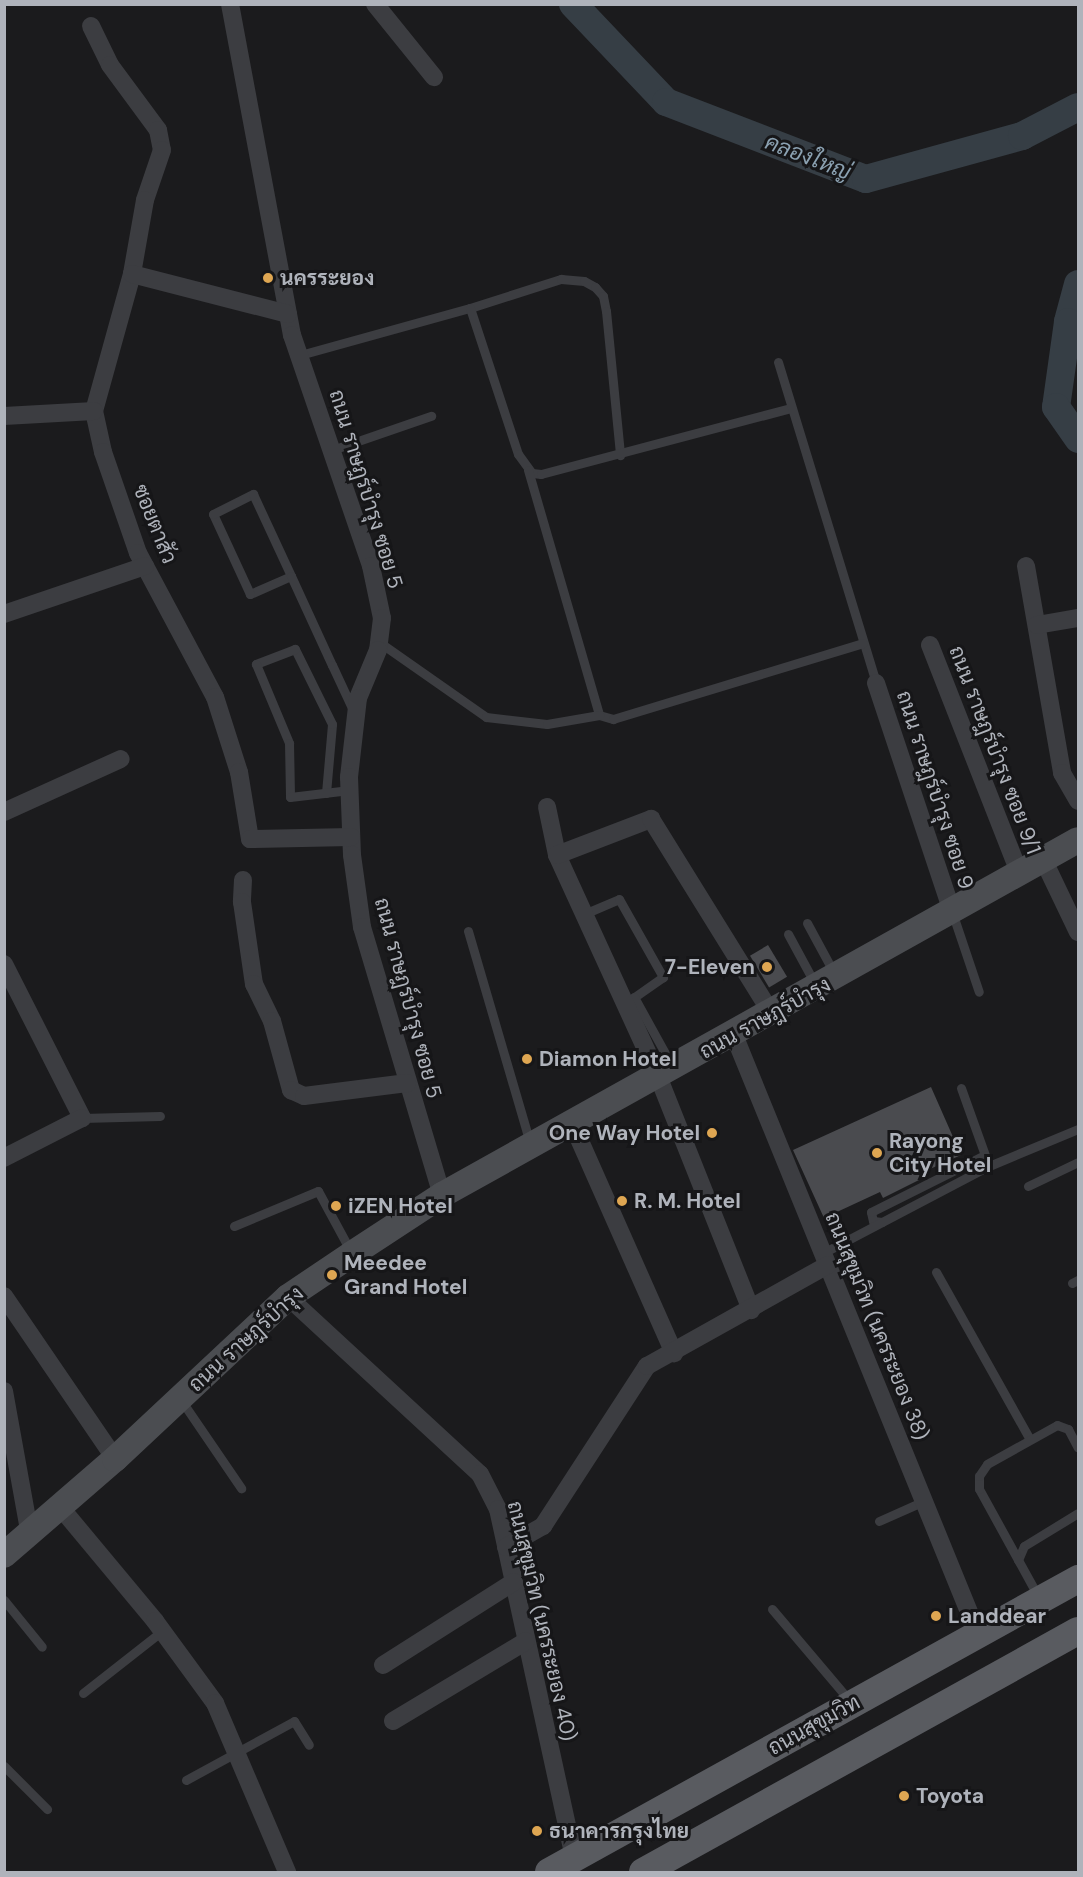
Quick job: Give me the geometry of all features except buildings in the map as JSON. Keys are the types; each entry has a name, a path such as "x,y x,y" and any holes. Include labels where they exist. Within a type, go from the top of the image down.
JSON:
{"main road":[{"name":"ถนนสุขุมวิท","path":"549,1872 1078,1579"},
{"path":"643,1872 1078,1631"}],"street":[{"name":"ถนน ราษฎร์บำรุง ซอย 5","path":"230,4 288,314 371,566 382,618 378,646 358,698 350,790 351,837 362,927 406,1083 442,1195"},
{"path":"375,4 434,77"},
{"name":"ซอยตาสัว","path":"91,26 110,65 158,130 162,150 145,200 132,274 94,411 103,452 145,566 215,697 239,772 250,839 351,837"},
{"path":"132,274 288,314"},
{"path":"4,416 94,411"},
{"path":"4,614 145,566"},
{"path":"1026,566 1062,773 1078,801"},
{"path":"1037,625 1078,618"},
{"name":"ถนน ราษฎร์บำรุง ซอย 9/1","path":"930,645 1019,872"},
{"name":"ถนน ราษฎร์บำรุง ซอย 9","path":"876,683 952,912"},
{"path":"4,813 121,759"},
{"path":"547,807 557,855 584,914 666,1072 751,1310"},
{"path":"557,855 651,819 772,1014"},
{"name":"ถนน ราษฎร์บำรุง","path":"4,1555 30,1535 115,1459 288,1297 352,1254 442,1195 772,1014 1078,840"},
{"path":"1043,860 1078,932"},
{"path":"243,879 242,902 254,984 272,1021 291,1090 304,1096 406,1083"},
{"path":"4,964 82,1118 8,1156"},
{"name":"ถนนสุขุมวิท (นครระยอง 38)","path":"734,1035 978,1634"},
{"path":"572,1123 674,1353"},
{"path":"506,1546 543,1526 647,1366 751,1310 825,1259"},
{"path":"4,1296 115,1459"},
{"name":"ถนนสุขุมวิท (นครระยอง 40)","path":"288,1297 480,1474 498,1509 574,1859"},
{"path":"4,1391 30,1535"},
{"path":"61,1508 162,1631 215,1702 287,1872"},
{"path":"383,1665 514,1582"},
{"path":"393,1721 526,1641"}],"lane":[{"path":"300,356 470,308 561,279 584,281 595,287 603,296 620,455"},
{"path":"470,308 518,454 528,470 598,715"},
{"path":"778,362 790,408 876,683"},
{"path":"528,470 541,474 554,472 790,408"},
{"path":"332,450 431,416"},
{"path":"291,576 250,594 213,514 253,494 291,576 356,717"},
{"path":"378,646 486,717 546,724 598,715 613,719 863,643"},
{"path":"326,793 332,724 295,649 256,664 289,743 290,797 326,793 350,790"},
{"path":"584,914 619,899 663,977 634,997 666,1072"},
{"path":"952,912 979,992"},
{"path":"807,923 827,983"},
{"path":"468,931 531,1146"},
{"path":"788,934 827,983"},
{"path":"961,1088 989,1166"},
{"path":"82,1118 160,1116"},
{"path":"825,1259 882,1222 989,1166 1078,1129"},
{"path":"882,1222 873,1221 871,1212 985,1155"},
{"path":"1028,1186 1078,1162"},
{"path":"234,1226 318,1191 352,1254"},
{"path":"936,1272 1029,1438"},
{"path":"180,1398 241,1488"},
{"path":"1040,1600 979,1489 979,1476 987,1464 1029,1438 1056,1425 1068,1430 1078,1448"},
{"path":"879,1521 924,1501"},
{"path":"1018,1560 1024,1546 1078,1513"},
{"path":"4,1600 42,1647"},
{"path":"772,1609 852,1704"},
{"path":"83,1693 162,1631"},
{"path":"186,1780 236,1750 294,1721 309,1745"},
{"path":"4,1766 47,1809"}],"waterway":[{"name":"คลองใหญ่","path":"573,4 666,102 866,179 1022,136 1078,107"},
{"path":"1078,284 1068,322 1056,407 1078,439"}],"place":[{"name":"นครระยอง","path":"268,278"},
{"name":"7-Eleven","path":"767,967"},
{"name":"Diamon Hotel","path":"527,1059"},
{"name":"One Way Hotel","path":"712,1133"},
{"name":"Rayong City Hotel","path":"877,1153"},
{"name":"R. M. Hotel","path":"622,1201"},
{"name":"iZEN Hotel","path":"336,1206"},
{"name":"Meedee Grand Hotel","path":"332,1275"},
{"name":"Landdear","path":"936,1616"},
{"name":"Toyota","path":"904,1796"},
{"name":"ธนาคารกรุงไทย","path":"537,1831"}]}
